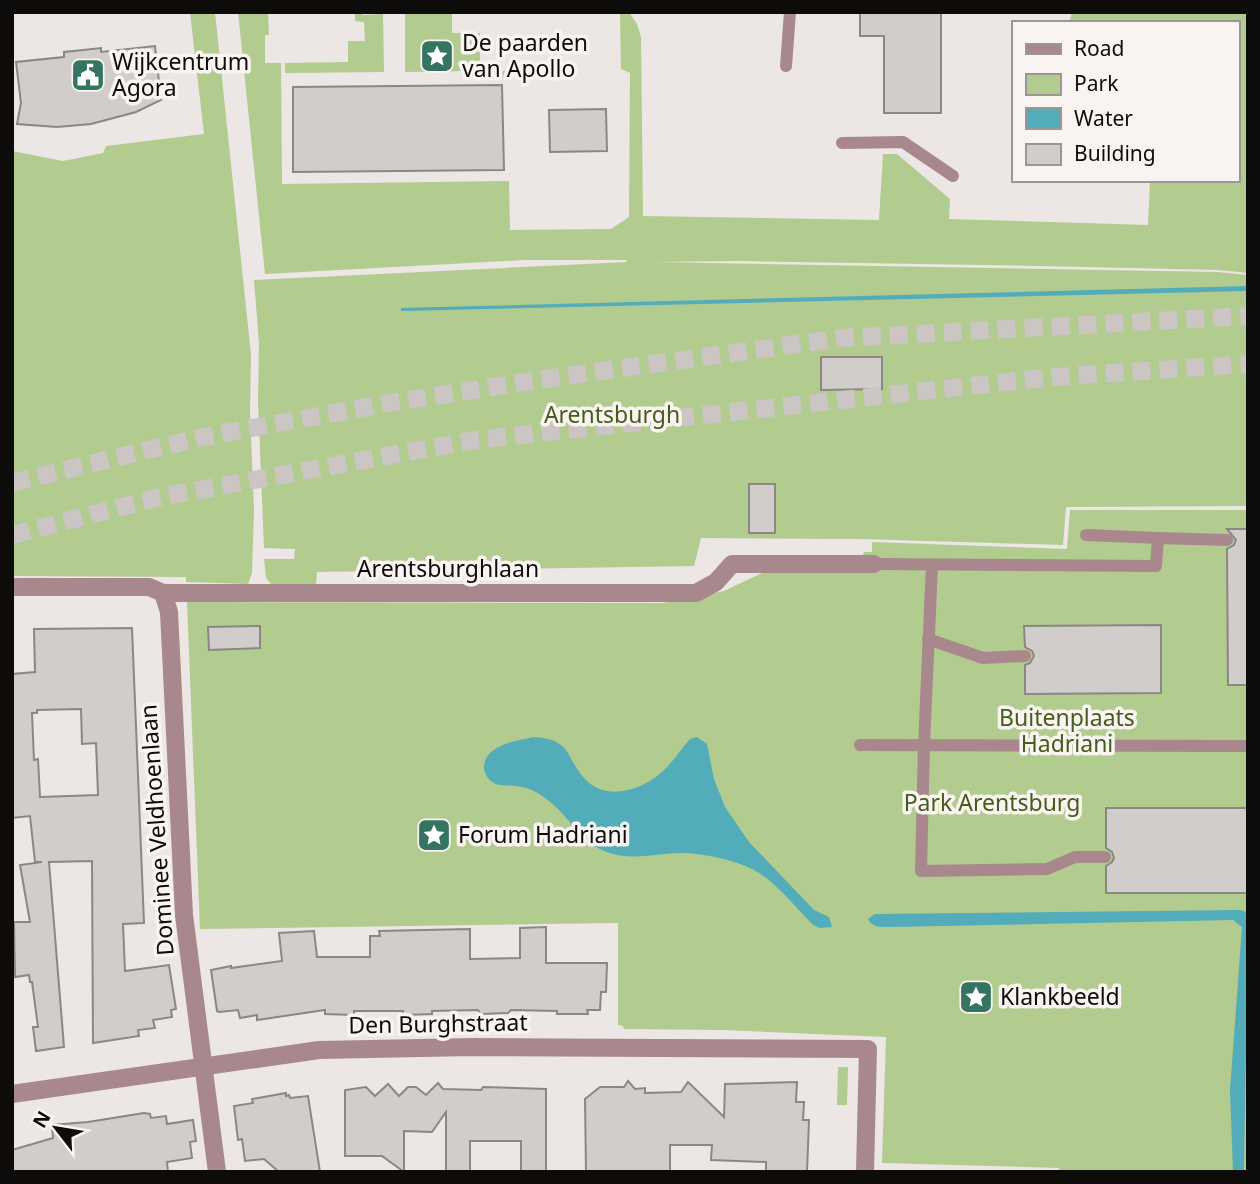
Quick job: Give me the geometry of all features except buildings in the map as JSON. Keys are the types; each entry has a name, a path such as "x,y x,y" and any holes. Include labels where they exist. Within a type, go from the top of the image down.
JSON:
{"street":[{"name":"Arentsburghlaan","path":"12,587 149,587 163,593 696,593 716,582 732,564 874,564"},
{"name":"Dominee Veldhoenlaan","path":"163,593 169,612 184,915 217,1172"},
{"name":"Den Burghstraat","path":"12,1094 202,1065 333,1049 868,1049 865,1172"}],"lane":[{"path":"786,66 790,12"},
{"path":"842,143 903,142 953,176"},
{"path":"1086,535 1227,540"},
{"path":"874,564 1156,566 1158,538"},
{"path":"932,565 923,746 921,870 1047,869 1075,857 1105,856"},
{"path":"928,639 983,658 1025,656"},
{"path":"860,746 1248,746"}],"green space":[{"path":"190,12 215,12 251,355 254,510 252,573 248,584 186,582 186,577 12,576 12,151 63,161 103,153 106,146 204,134"},
{"name":"Arentsburgh","path":"238,12 268,12 269,35 265,35 265,63 281,63 282,184 509,181 510,230 611,229 629,217 630,73 621,69 620,12 629,12 641,37 643,216 879,220 883,154 897,154 950,199 949,219 1148,225 1150,182 1239,182 1239,21 1070,21 1072,12 1248,12 1248,273 1041,266 654,262 1217,272 1248,275 1248,506 1066,507 1063,545 701,538 694,566 317,572 316,584 271,584 266,578 264,559 294,559 295,549 264,548 258,401 259,343 254,280 627,262 525,260 265,274"},
{"path":"355,12 361,12 363,15 383,14 384,72 285,73 285,63 348,62 348,41 365,41 364,22 355,21"},
{"path":"405,12 452,12 452,33 480,33 480,71 511,71 510,78 469,78 469,71 405,72"},
{"name":"Park Arentsburg","path":"1070,510 1248,510 1248,1172 1060,1172 1059,1168 882,1163 886,1037 624,1029 618,1025 618,923 200,929 187,602 663,603 724,591 762,573 856,573 864,552 872,552 872,542 1067,549"},
{"path":"838,1067 848,1067 847,1105 837,1105"}],"water":[{"path":"1248,286 1248,291 401,311 401,308"},
{"path":"534,737 562,746 585,779 594,786 613,792 634,788 654,778 670,764 690,739 697,737 707,744 714,779 725,807 749,842 814,910 829,917 832,927 820,928 813,925 776,886 750,868 726,860 683,853 624,856 604,851 587,840 553,804 538,793 524,787 497,784 490,780 484,767 490,753 511,742"},
{"path":"1248,912 1244,1172 1233,1172 1230,1090 1242,927 1233,920 880,927 868,919 875,914"}],"tunnel":[{"path":"12,483 198,438 383,404 841,338 1248,316"},
{"path":"12,535 160,497 475,440 1053,377 1248,364"}],"place":[{"name":"De paarden van Apollo","path":"437,56"},
{"name":"Wijkcentrum Agora","path":"88,75"},
{"name":"Forum Hadriani","path":"434,835"},
{"name":"Klankbeeld","path":"976,997"}],"park label":[{"name":"Buitenplaats Hadriani","path":"1067,731"}]}
